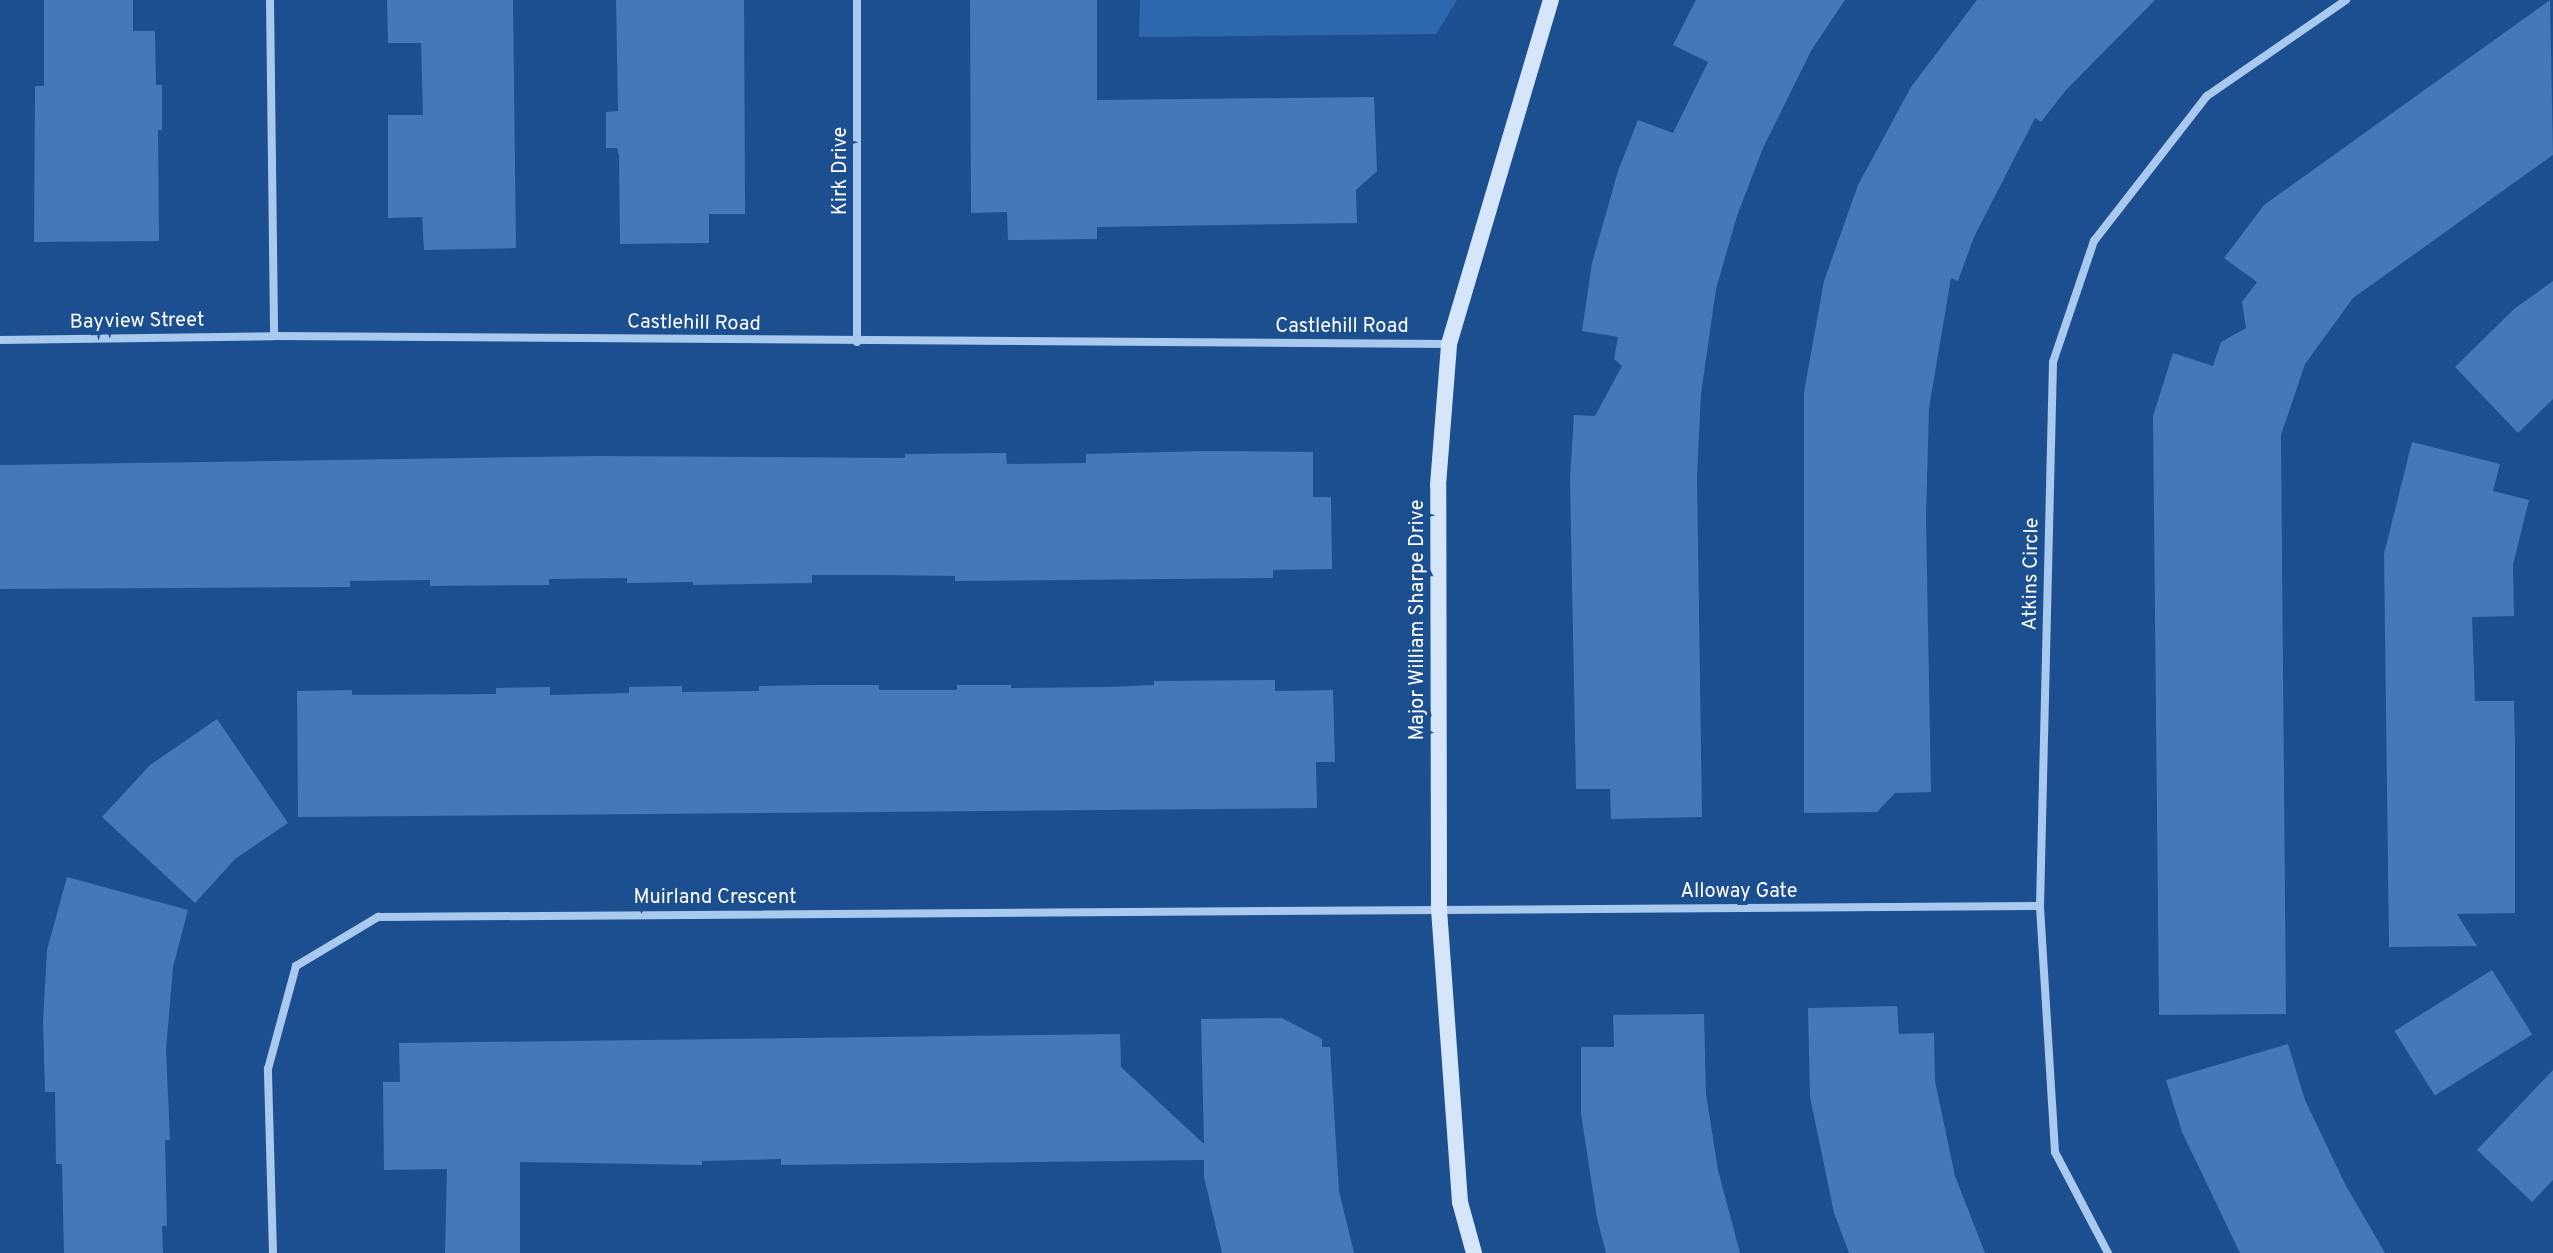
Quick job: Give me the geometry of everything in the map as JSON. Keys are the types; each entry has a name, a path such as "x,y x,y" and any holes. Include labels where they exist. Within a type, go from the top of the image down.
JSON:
{"street":[{"path":"270,0 274,336"},
{"name":"Kirk Drive","path":"857,0 857,342"},
{"name":"Major William Sharpe Drive","path":"1474,1253 1460,1202 1439,910 1438,485 1449,344 1551,0"},
{"name":"Atkins Circle","path":"2108,1253 2055,1152 2040,906 2053,362 2094,241 2207,96 2346,0"},
{"name":"Bayview Street","path":"0,340 274,336"},
{"name":"Castlehill Road","path":"274,336 1449,344"},
{"name":"Alloway Gate","path":"1439,910 2040,906"},
{"name":"Muirland Crescent","path":"273,1253 268,1069 296,966 378,917 1439,910"}],"shaded area":[{"path":"1140,0 1457,0 1436,34 1139,37"}],"building":[{"path":"44,0 133,0 133,31 155,31 156,85 162,85 162,130 158,130 159,241 34,242 35,86 44,86"},
{"path":"387,0 513,0 516,248 424,250 422,217 388,218 388,115 423,115 421,43 388,43"},
{"path":"616,0 744,0 745,214 709,214 709,243 620,244 619,156 617,148 606,148 606,112 618,111"},
{"path":"970,0 1097,0 1097,100 1374,97 1377,171 1356,190 1357,223 1097,227 1097,239 1008,240 1007,212 971,213"},
{"path":"1696,0 1845,0 1811,51 1763,148 1737,216 1716,289 1701,394 1697,477 1702,817 1611,819 1610,789 1576,789 1570,479 1574,415 1595,416 1622,366 1614,359 1618,337 1582,331 1592,263 1618,171 1638,120 1673,133 1708,62 1673,45"},
{"path":"1977,0 2155,0 2066,90 2041,122 2035,118 1974,237 1958,281 1951,278 1929,408 1926,517 1931,792 1895,793 1877,812 1804,813 1804,392 1824,281 1858,185 1911,87"},
{"path":"2550,0 2553,155 2353,298 2305,364 2281,435 2286,1014 2159,1015 2153,416 2173,353 2213,366 2221,342 2246,328 2242,302 2257,282 2224,258 2264,205"},
{"path":"2553,281 2553,399 2518,433 2455,367 2514,309"},
{"path":"2412,442 2500,464 2493,491 2529,500 2513,565 2514,616 2472,617 2475,701 2514,701 2515,743 2515,913 2457,914 2477,946 2389,947 2384,554"},
{"path":"1313,452 1313,497 1331,497 1332,569 1273,570 1273,578 955,581 955,576 812,575 812,583 693,585 693,582 627,583 627,578 549,579 549,585 430,586 430,580 350,581 350,587 0,589 0,465 597,456 905,458 905,454 1006,453 1007,464 1086,463 1086,454"},
{"path":"1275,680 1275,691 1333,690 1335,762 1316,762 1317,808 298,817 297,691 352,690 352,695 496,694 496,688 550,687 550,695 629,693 629,687 682,686 682,692 759,691 759,686 818,685 879,685 879,690 957,690 957,685 1109,687 1154,685 1154,681"},
{"path":"217,719 288,823 235,859 195,903 102,817 150,765"},
{"path":"67,877 188,910 173,967 166,1050 170,1140 165,1140 167,1226 162,1226 163,1253 64,1253 62,1164 56,1164 55,1092 45,1092 43,1021 47,950"},
{"path":"2492,970 2532,1034 2435,1095 2394,1031"},
{"path":"1897,1006 1899,1034 1934,1033 1935,1081 1955,1176 1985,1253 1849,1253 1834,1213 1810,1097 1808,1008"},
{"path":"1704,1014 1706,1094 1718,1170 1740,1253 1606,1253 1597,1218 1581,1114 1581,1047 1614,1047 1613,1015"},
{"path":"1282,1018 1322,1039 1322,1047 1330,1047 1339,1191 1354,1253 1222,1253 1204,1177 1204,1160 781,1165 781,1159 702,1161 702,1165 520,1162 520,1253 445,1253 447,1169 384,1170 383,1082 400,1082 399,1043 1120,1034 1121,1067 1204,1144 1201,1019"},
{"path":"2288,1044 2305,1100 2345,1184 2385,1253 2240,1253 2182,1132 2166,1080"},
{"path":"2553,1070 2553,1180 2532,1202 2477,1150"}]}
